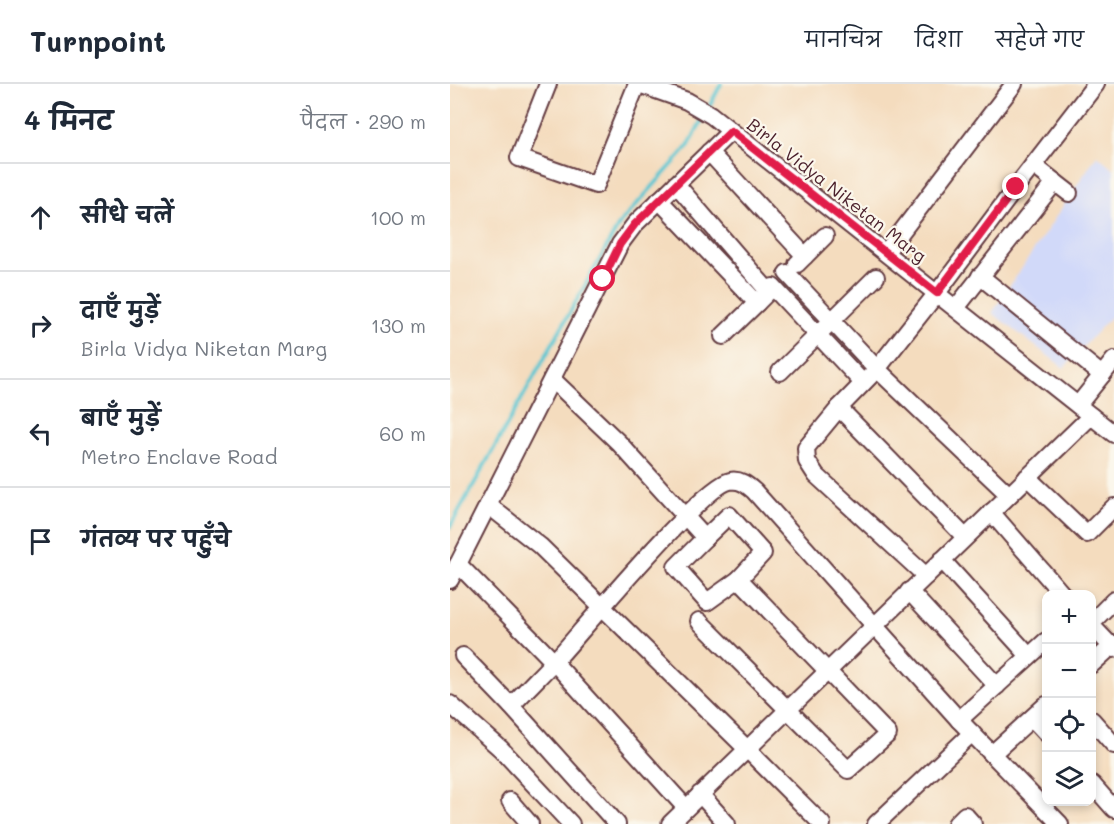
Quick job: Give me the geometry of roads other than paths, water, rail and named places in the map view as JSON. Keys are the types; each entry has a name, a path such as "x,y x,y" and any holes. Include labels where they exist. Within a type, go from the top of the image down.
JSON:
{"street":[{"path":"548,84 519,158 596,185 638,84"},
{"name":"Birla Vidya Niketan Marg","path":"638,84 687,101 711,115 1114,434"},
{"path":"886,252 1014,84"},
{"path":"926,576 816,475 807,461 806,448 839,408 877,369 1096,84"},
{"path":"450,580 620,244 635,224 731,131"},
{"path":"709,152 805,256"},
{"path":"1033,165 1069,193"},
{"path":"956,308 1034,201 1054,182"},
{"path":"676,184 766,294"},
{"path":"1016,187 1034,201"},
{"path":"659,200 766,294 818,335 864,383"},
{"path":"723,336 825,236"},
{"path":"787,273 877,369 1009,495"},
{"path":"980,276 1102,375"},
{"path":"780,372 876,277"},
{"path":"670,824 1027,477 1084,410 1102,375 1114,360"},
{"path":"552,379 620,443 705,538"},
{"path":"839,408 965,537"},
{"path":"1027,477 1087,534 1114,507"},
{"path":"511,706 554,662 685,516 718,487 730,481 742,482 754,491 959,720 1060,824"},
{"path":"488,504 540,546 822,824"},
{"path":"991,512 1059,590"},
{"path":"729,515 763,553 739,579 707,602 676,567 729,515"},
{"path":"942,560 1029,656"},
{"path":"458,564 554,662 686,808"},
{"path":"699,621 848,770 888,734 739,579"},
{"path":"909,591 997,686"},
{"path":"1096,620 1114,600"},
{"path":"1096,628 1113,646 1096,661"},
{"path":"959,720 1043,644"},
{"path":"463,656 617,824"},
{"path":"450,704 501,749 571,824"},
{"path":"992,754 1042,709"},
{"path":"1032,718 1042,729"},
{"path":"1096,724 1114,744"},
{"path":"876,824 972,733"},
{"path":"1096,789 1114,809"},
{"path":"700,795 728,824"},
{"path":"510,801 530,824"},
{"path":"956,824 965,815 973,824"}],"waterway":[{"path":"708,109 721,84"},
{"path":"450,527 620,223 688,147 704,116"}]}
